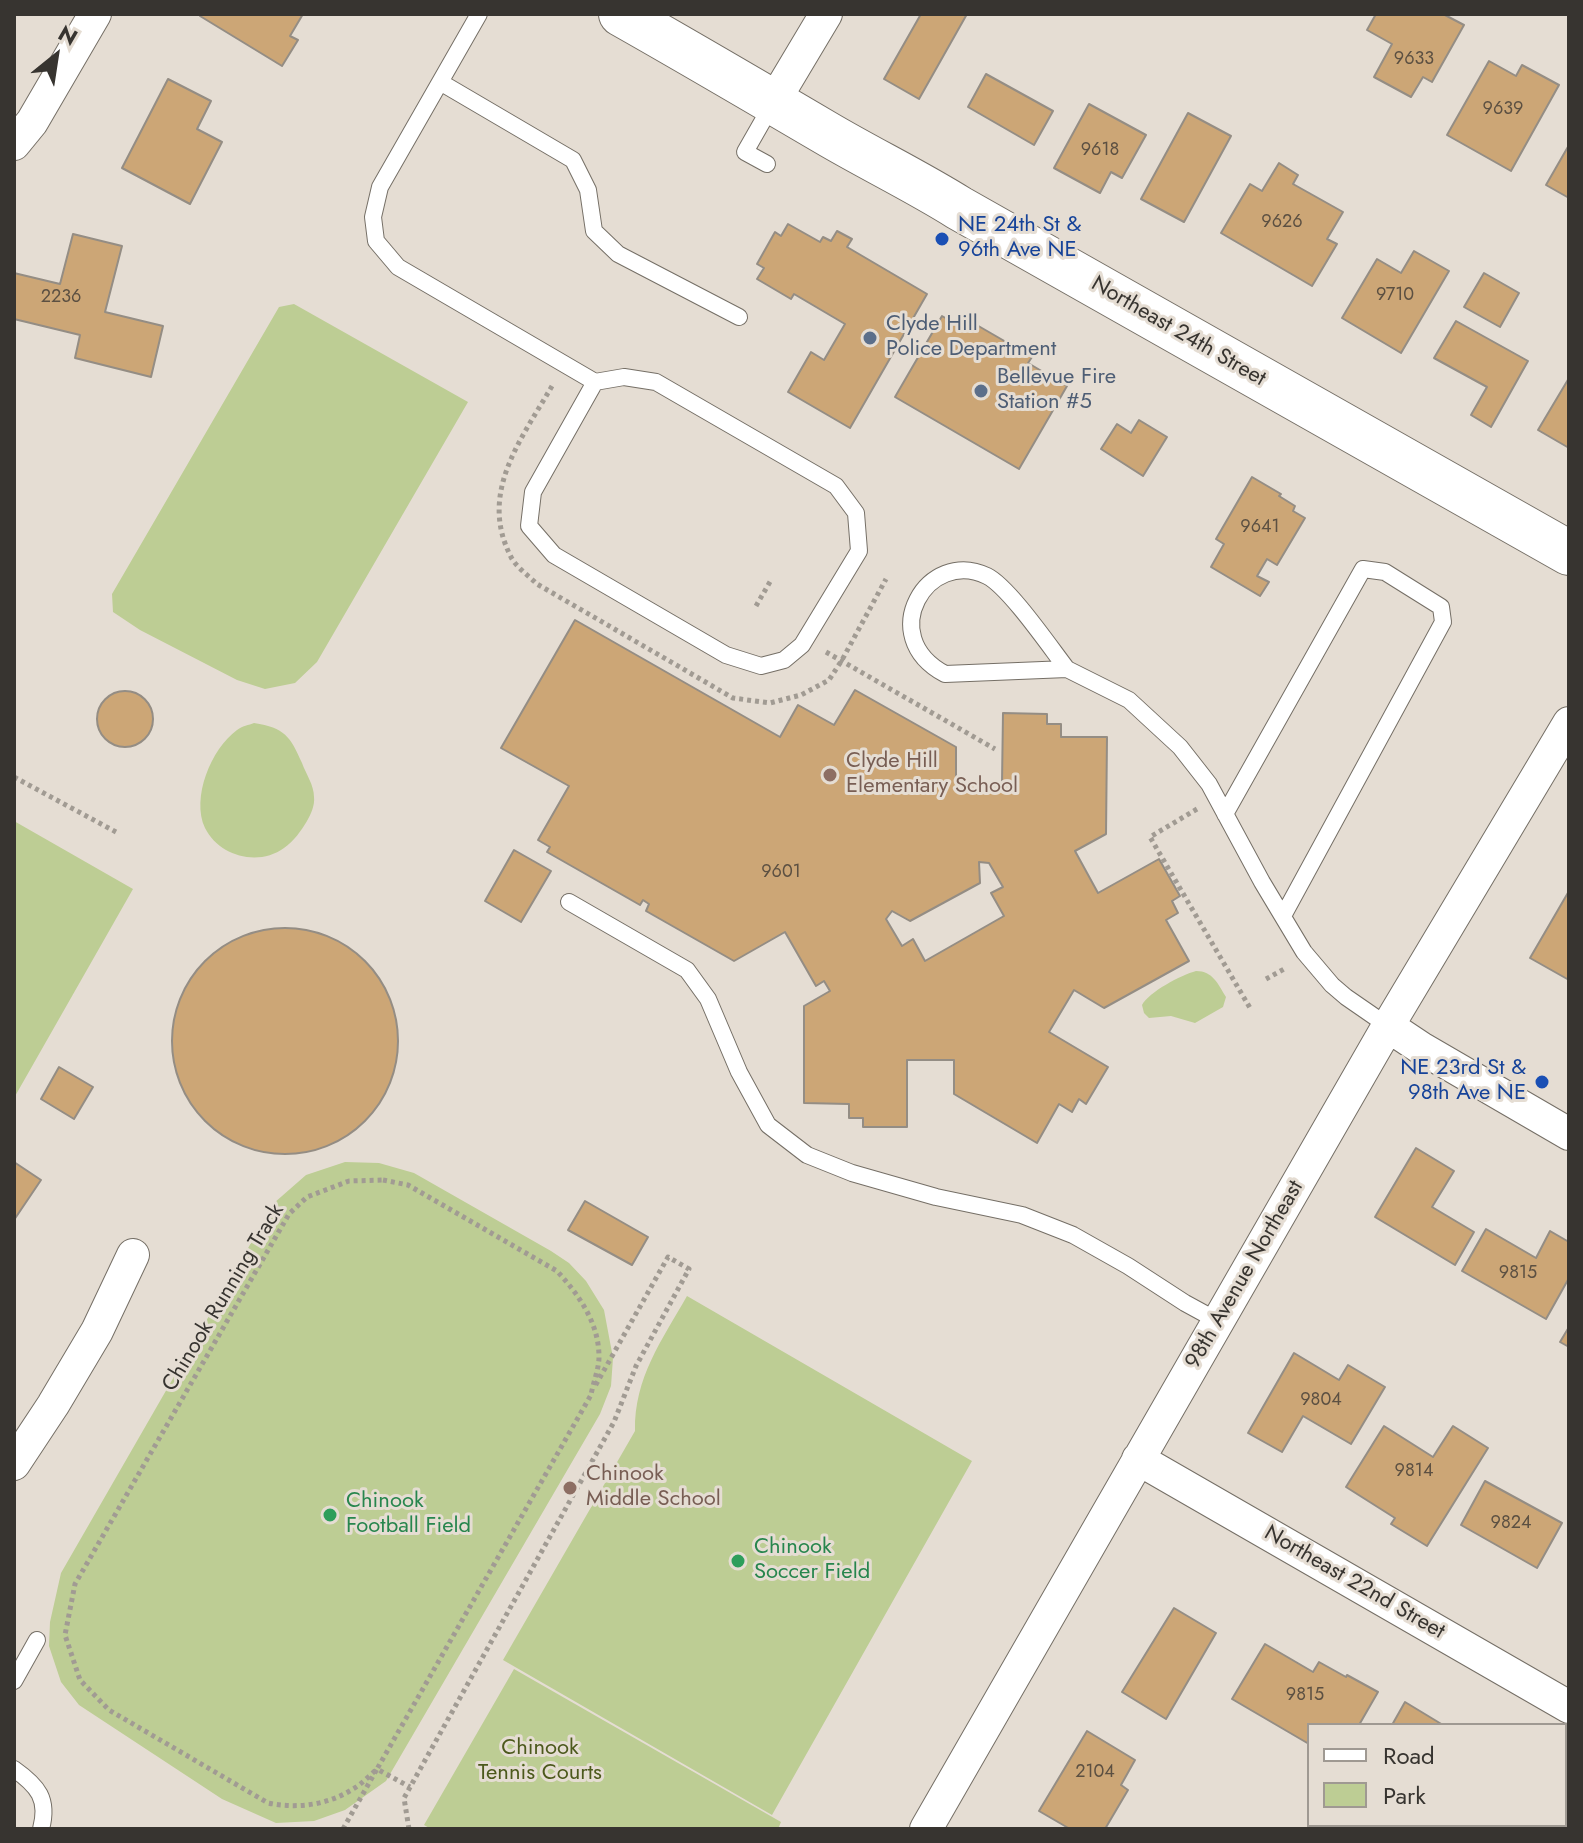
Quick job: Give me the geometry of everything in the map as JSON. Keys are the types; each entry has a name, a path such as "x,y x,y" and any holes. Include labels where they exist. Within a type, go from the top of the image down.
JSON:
{"main road":[{"name":"Northeast 24th Street","path":"621,14 827,134 910,178 1569,553"}],"street":[{"path":"14,144 32,122 95,14"},
{"path":"774,101 826,14"},
{"name":"98th Avenue Northeast","path":"926,1829 1388,1026 1569,723"},
{"path":"1388,1026 1569,1134"},
{"path":"14,1464 97,1331 133,1255"},
{"name":"Northeast 22nd Street","path":"1138,1459 1569,1707"}],"lane":[{"path":"479,14 380,187 373,217 376,241 398,267 595,382 624,377 656,382 836,486 856,513 859,551 802,645 784,660 761,666 726,655 554,555 529,526 533,492 595,382"},
{"path":"440,82 573,160 588,190 594,231 618,254 739,317"},
{"path":"767,164 745,152 774,101"},
{"path":"1225,814 1363,569 1385,572 1441,607 1443,622 1283,916"},
{"path":"1067,669 945,674 921,657 914,643 910,629 916,600 926,587 947,574 971,572 987,576 1004,590 1067,669 1129,700 1180,747 1209,784 1304,952 1332,985 1388,1026"},
{"path":"569,902 687,970 708,999 739,1072 768,1125 807,1155 852,1173 936,1197 1022,1215 1073,1235 1218,1321"},
{"path":"14,1681 37,1640"},
{"path":"14,1769 38,1790 45,1812 41,1829"}],"path":[{"path":"756,606 771,580"},
{"path":"825,651 995,749"},
{"path":"14,777 116,832"},
{"path":"1198,809 1150,837 1250,1008"},
{"path":"1266,979 1292,965"},
{"name":"Chinook Running Track","path":"383,1180 408,1185 557,1271 574,1290 595,1327 599,1358 591,1395 377,1769 354,1789 320,1803 288,1807 268,1803 109,1710 80,1680 65,1635 75,1584 289,1214 307,1197 349,1181 383,1180"},
{"path":"409,1829 404,1798 614,1422 636,1366 689,1269 668,1257 591,1395"},
{"path":"343,1829 377,1769 410,1787"}],"green space":[{"path":"294,304 468,402 317,662 295,683 265,689 237,680 140,630 113,612 112,594 279,307"},
{"path":"254,723 280,731 290,740 314,793 312,809 300,832 284,848 263,857 240,856 220,846 205,828 200,803 206,775 219,749 237,730"},
{"path":"14,821 133,889 14,1098"},
{"path":"1196,971 1207,973 1217,983 1226,997 1223,1007 1195,1023 1171,1016 1149,1018 1144,1013 1142,1005 1151,995 1174,980"},
{"name":"Chinook Football Field","path":"345,1162 379,1163 414,1173 569,1263 586,1281 604,1310 613,1358 611,1386 600,1414 386,1781 345,1810 314,1821 276,1823 222,1799 79,1705 61,1682 49,1646 50,1622 61,1573 274,1203 306,1175"},
{"name":"Chinook Soccer Field","path":"687,1296 972,1461 772,1815 503,1660 635,1431 644,1377"},
{"name":"Chinook Tennis Courts","path":"514,1669 781,1822 778,1829 431,1829 424,1825"}],"building":[{"path":"303,14 290,36 298,40 282,66 200,16"},
{"path":"921,14 967,14 919,99 884,79"},
{"path":"1376,14 1443,14 1464,25 1432,82 1423,77 1411,97 1374,77 1392,44 1367,30"},
{"path":"1489,61 1516,76 1522,65 1559,85 1511,171 1447,135"},
{"path":"986,74 1053,111 1034,145 968,107"},
{"path":"168,79 211,101 197,129 222,142 190,204 122,168"},
{"path":"1089,104 1146,135 1122,178 1111,172 1100,193 1054,168"},
{"path":"1188,113 1231,136 1184,222 1141,199"},
{"path":"1569,145 1569,198 1546,185"},
{"path":"1279,163 1298,175 1293,184 1343,212 1327,239 1337,244 1312,286 1221,233 1250,184 1262,191"},
{"name":"Clyde Hill Police Department","path":"788,224 820,242 823,237 831,241 837,231 852,239 847,247 927,294 850,428 788,392 811,352 824,360 845,324 794,294 791,299 757,279 764,268 757,264 775,232 781,236"},
{"path":"73,234 122,246 105,312 163,326 151,377 75,358 80,335 14,319 14,273 60,284"},
{"path":"1414,251 1449,271 1401,353 1342,318 1377,259 1401,273"},
{"path":"1484,273 1519,293 1500,327 1464,307"},
{"name":"Bellevue Fire Station #5","path":"942,316 970,332 975,324 1032,357 1028,363 1067,386 1019,469 895,397"},
{"path":"1456,321 1528,361 1491,427 1471,415 1487,387 1434,358"},
{"path":"1569,378 1569,448 1538,430"},
{"path":"1139,420 1167,437 1143,476 1101,449 1117,424 1131,433"},
{"path":"1252,477 1281,494 1279,496 1295,506 1293,511 1305,518 1277,565 1267,559 1257,576 1269,582 1260,596 1211,567 1224,544 1216,539"},
{"path":"575,620 780,737 798,705 834,725 855,690 956,747 956,782 1002,783 1003,713 1047,714 1047,724 1061,724 1061,737 1107,737 1106,834 1075,851 1098,893 1159,859 1180,896 1172,901 1178,913 1166,920 1189,961 1104,1008 1074,990 1049,1032 1108,1067 1086,1104 1079,1099 1072,1112 1059,1104 1037,1143 954,1094 954,1060 907,1060 907,1127 863,1127 863,1118 849,1118 849,1104 804,1103 804,1006 830,991 824,981 816,986 785,932 734,961 646,911 649,904 643,900 640,905 547,852 550,847 538,840 569,786 501,748","holes":["979,862 989,863 1003,887 991,893 1004,916 925,961 913,939 902,946 886,919 892,911 910,921 980,883"]},
{"path":"125,691 145,699 153,719 145,739 125,747 105,739 97,719 105,699"},
{"path":"514,850 551,871 521,922 485,901"},
{"path":"1569,891 1569,980 1530,958"},
{"path":"285,928 307,930 328,937 348,947 365,961 379,978 389,998 396,1019 396,1063 389,1084 379,1104 365,1121 348,1135 328,1145 307,1152 285,1154 263,1152 242,1145 222,1135 205,1121 191,1104 181,1084 174,1063 172,1041 174,1019 181,998 191,978 205,961 222,947 242,937 263,930"},
{"path":"59,1067 93,1087 74,1119 41,1099"},
{"path":"1416,1148 1454,1171 1432,1207 1474,1232 1455,1265 1375,1217"},
{"path":"14,1162 41,1180 14,1220"},
{"path":"585,1201 648,1237 632,1265 568,1230"},
{"path":"1486,1229 1536,1258 1550,1231 1569,1242 1569,1278 1546,1319 1462,1271"},
{"path":"1569,1327 1569,1347 1560,1342"},
{"path":"1294,1353 1339,1380 1348,1365 1385,1387 1351,1444 1303,1416 1282,1452 1248,1433"},
{"path":"1384,1426 1433,1457 1453,1426 1488,1448 1427,1546 1391,1524 1395,1518 1346,1487"},
{"path":"1485,1481 1562,1523 1537,1568 1461,1525"},
{"path":"1174,1608 1216,1633 1166,1719 1122,1692"},
{"path":"1265,1644 1313,1672 1319,1662 1378,1692 1360,1723 1307,1723 1307,1743 1232,1699"},
{"path":"1405,1702 1440,1723 1393,1723"},
{"path":"1087,1731 1135,1760 1121,1785 1128,1790 1105,1829 1070,1829 1039,1811"},
{"path":"1569,1811 1569,1829 1482,1827 1567,1827"}],"place":[{"name":"NE 24th St & 96th Ave NE","path":"942,239"},
{"name":"Clyde Hill Police Department","path":"870,338"},
{"name":"Bellevue Fire Station #5","path":"981,391"},
{"name":"Clyde Hill Elementary School","path":"830,775"},
{"name":"NE 23rd St & 98th Ave NE","path":"1542,1082"},
{"name":"Chinook Middle School","path":"570,1488"},
{"name":"Chinook Football Field","path":"330,1515"},
{"name":"Chinook Soccer Field","path":"738,1561"}]}
